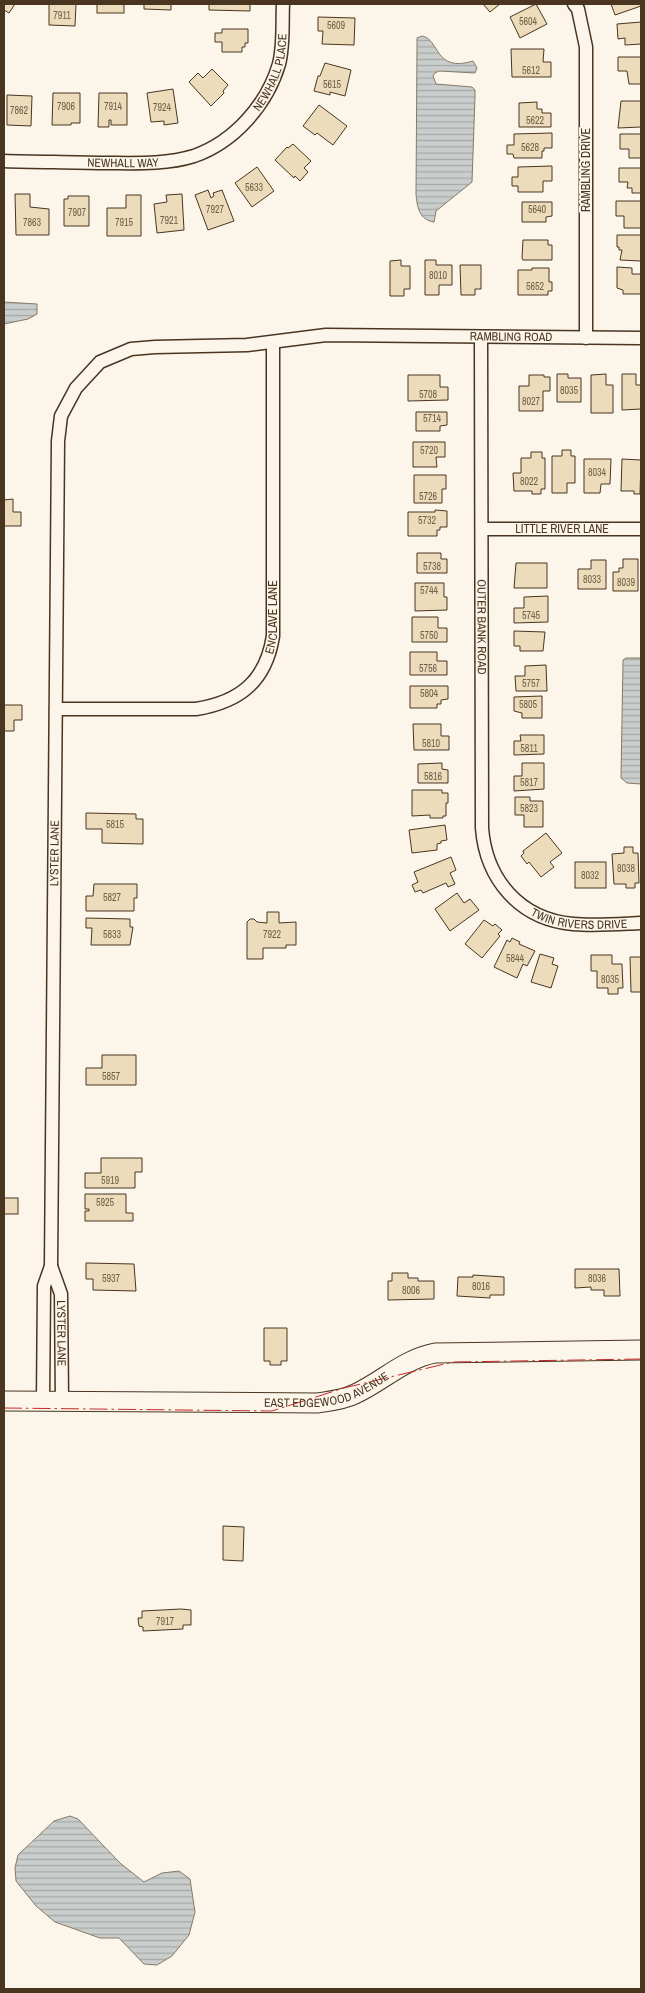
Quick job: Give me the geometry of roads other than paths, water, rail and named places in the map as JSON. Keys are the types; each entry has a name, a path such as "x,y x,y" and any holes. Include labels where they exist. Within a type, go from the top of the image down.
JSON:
{"main road":[{"name":"EAST EDGEWOOD AVENUE","path":"4,1401 317,1403 339,1400 356,1394 404,1364 424,1355 435,1353 641,1350"}],"street":[{"name":"NEWHALL PLACE","path":"236,132 254,112 268,92 279,64 282,36 282,4"},
{"name":"RAMBLING DRIVE","path":"574,4 578,9 586,47 586,338"},
{"name":"NEWHALL WAY","path":"4,162 148,163 171,161 194,156 236,132"},
{"name":"RAMBLING ROAD","path":"273,343 300,337 380,335 481,338 641,338"},
{"name":"OUTER BANK ROAD","path":"481,338 482,828 484,848 496,878 520,904"},
{"name":"LYSTER LANE","path":"43,1401 44,1286 51,1266 58,441 61,416 76,388 100,362 131,349 273,343"},
{"name":"ENCLAVE LANE","path":"56,709 196,709 213,706 232,700 245,690 266,662 273,636 273,343"},
{"name":"LITTLE RIVER LANE","path":"482,529 641,529"},
{"name":"TWIN RIVERS DRIVE","path":"520,904 535,913 555,921 573,924 641,923"},
{"name":"LYSTER LANE","path":"51,1266 61,1294 62,1401"}]}
